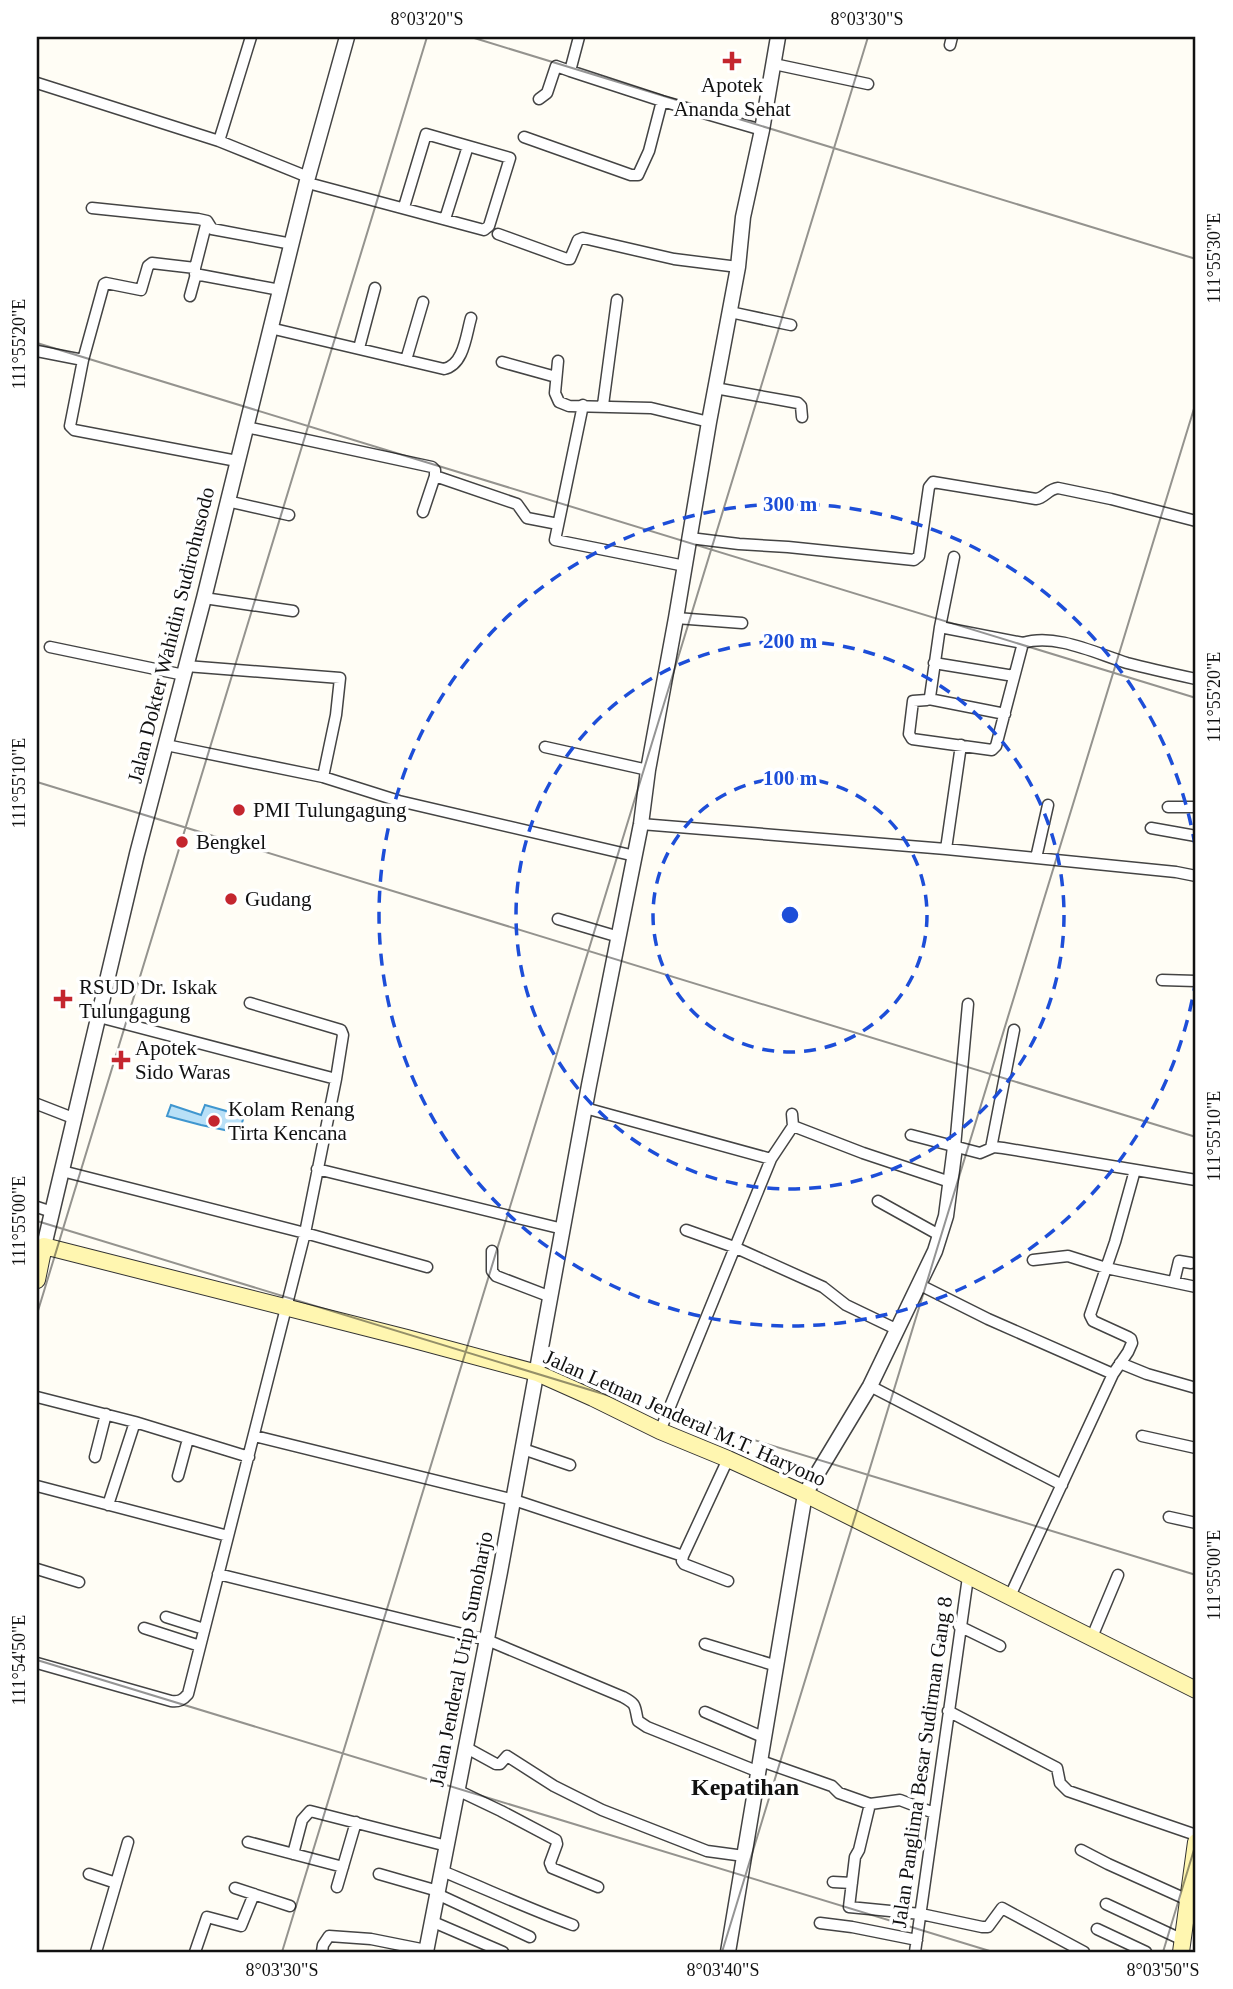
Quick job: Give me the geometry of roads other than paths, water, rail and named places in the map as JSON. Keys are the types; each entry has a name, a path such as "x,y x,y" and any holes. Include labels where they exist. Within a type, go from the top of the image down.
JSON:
{"main road":[{"path":"37,1280 44,1246"},
{"name":"Jalan Letnan Jenderal M.T. Haryono","path":"44,1246 537,1373 660,1431 805,1494 1196,1690"},
{"path":"1182,1946 1191,1923 1196,1842"}],"street":[{"path":"219,141 251,37"},
{"name":"Jalan Dokter Wahidin Sudirohusodo","path":"44,1246 137,854 308,180 347,37"},
{"path":"570,71 579,37"},
{"name":"Jalan Jenderal Urip Sumoharjo","path":"426,1951 641,824 648,769 738,267 743,216 762,130 778,37"},
{"path":"774,64 868,84"},
{"path":"539,99 547,93 556,66 762,130"},
{"path":"37,83 219,141 308,180 484,230 489,226 510,158 426,134 404,207"},
{"path":"524,137 631,175 638,175 649,151 663,101"},
{"path":"444,219 468,145"},
{"path":"92,208 207,221"},
{"path":"207,221 212,229 292,244"},
{"path":"190,296 207,221"},
{"path":"498,234 567,259 570,259 578,240 583,238 674,259 738,267"},
{"path":"237,461 73,430 70,426 83,360 104,284 141,290 148,265 152,263 280,290"},
{"path":"359,348 375,288"},
{"path":"603,405 617,300"},
{"path":"407,360 422,302"},
{"path":"730,312 791,325"},
{"path":"270,328 444,369 451,368 459,359 471,318"},
{"path":"37,351 83,360"},
{"path":"558,361 555,393 559,402 569,406 651,408 709,422"},
{"path":"502,362 556,377"},
{"path":"715,388 798,403 802,417"},
{"path":"583,405 554,538 557,541 685,566"},
{"path":"246,427 428,465 435,470 435,476 423,512"},
{"path":"435,476 517,504 527,518 558,524"},
{"path":"690,538 914,560 919,556 929,487 933,482 1035,499 1058,488 1196,521"},
{"path":"227,501 289,515"},
{"path":"929,699 954,556"},
{"path":"204,598 293,611"},
{"path":"676,618 742,624"},
{"path":"940,627 1023,643 1037,639 1056,641 1147,668 1196,678"},
{"path":"1005,714 929,699 913,701 909,734 910,737 992,750 1005,714 1023,643"},
{"path":"50,647 185,671 340,678 336,715 323,777"},
{"path":"934,663 1014,676"},
{"path":"166,745 323,777 399,801 635,856"},
{"path":"946,849 961,745"},
{"path":"545,747 648,769"},
{"path":"1036,858 1048,805"},
{"path":"1168,807 1196,807"},
{"path":"641,824 946,849 1196,876"},
{"path":"1151,828 1196,836"},
{"path":"558,919 619,937"},
{"path":"1162,981 1196,981"},
{"path":"37,1663 177,1702 188,1694 305,1233 343,1035 341,1030 250,1003"},
{"path":"728,1952 805,1494 870,1386 941,1236 955,1147 968,1004"},
{"path":"99,1017 336,1079"},
{"path":"991,1148 1014,1030"},
{"path":"37,1104 73,1118"},
{"path":"585,1108 771,1158"},
{"path":"660,1431 771,1158 793,1120 863,1153 950,1182"},
{"path":"911,1135 979,1153 1003,1147 1196,1180"},
{"path":"317,1169 563,1228"},
{"path":"1010,1596 1113,1374 1132,1343 1131,1339 1093,1321 1090,1315 1135,1170"},
{"path":"62,1171 427,1267"},
{"path":"878,1201 941,1236"},
{"path":"37,1208 52,1212"},
{"path":"686,1230 734,1247 824,1287 846,1305 898,1329"},
{"path":"492,1251 492,1271 496,1276 551,1297"},
{"path":"1033,1260 1068,1256 1106,1268 1196,1287"},
{"path":"1174,1282 1179,1261 1191,1263"},
{"path":"918,1284 1113,1374"},
{"path":"1120,1363 1196,1388"},
{"path":"870,1386 1062,1485"},
{"path":"37,1397 135,1422 249,1457"},
{"path":"95,1457 106,1414"},
{"path":"108,1505 135,1422"},
{"path":"254,1436 514,1500 683,1556"},
{"path":"1142,1436 1196,1448"},
{"path":"178,1476 188,1439"},
{"path":"523,1449 570,1465"},
{"path":"728,1459 682,1561 728,1581"},
{"path":"37,1486 228,1536"},
{"path":"1170,1517 1196,1523"},
{"path":"37,1569 79,1583"},
{"path":"218,1574 487,1640 634,1702 638,1721 647,1727 760,1767 832,1786 839,1793 870,1804 900,1800 934,1813"},
{"path":"1092,1637 1118,1576"},
{"name":"Jalan Panglima Besar Sudirman Gang 8","path":"915,1952 968,1577"},
{"path":"166,1617 204,1629"},
{"path":"959,1626 1000,1646"},
{"path":"144,1628 200,1646"},
{"path":"705,1644 777,1666"},
{"path":"948,1711 1057,1768 1060,1783 1068,1791 1196,1835"},
{"path":"705,1712 765,1738"},
{"path":"465,1747 496,1764 507,1756 554,1786 602,1810 707,1851 744,1856"},
{"path":"457,1790 556,1840 550,1863 552,1868 598,1887"},
{"path":"870,1804 855,1857 849,1907 921,1914 986,1927 1002,1908 1084,1952"},
{"path":"293,1854 302,1820 310,1811 447,1846"},
{"path":"337,1887 355,1822"},
{"path":"96,1952 128,1842"},
{"path":"248,1842 343,1867"},
{"path":"1081,1850 1108,1864 1191,1895"},
{"path":"442,1871 573,1925"},
{"path":"89,1874 116,1882"},
{"path":"379,1874 437,1892 530,1937"},
{"path":"833,1882 852,1883"},
{"path":"235,1888 290,1906"},
{"path":"195,1952 207,1917 241,1926 254,1894"},
{"path":"1106,1905 1182,1946"},
{"path":"431,1921 503,1952"},
{"path":"820,1923 917,1940"},
{"path":"1097,1929 1146,1952"},
{"path":"322,1952 328,1936 371,1939 426,1951"}],"water":[{"name":"Kolam Renang Tirta Kencana","path":"171,1105 201,1115 205,1105 244,1116 239,1133 167,1116"}],"place":[{"name":"Apotek Ananda Sehat","path":"732,61"},
{"name":"PMI Tulungagung","path":"239,810"},
{"name":"Bengkel","path":"182,842"},
{"name":"Gudang","path":"231,899"},
{"name":"RSUD Dr. Iskak Tulungagung","path":"63,999"},
{"name":"Apotek Sido Waras","path":"121,1060"},
{"name":"Kolam Renang Tirta Kencana","path":"214,1121"}],"district":[{"name":"Kepatihan","path":"745,1787"}]}
